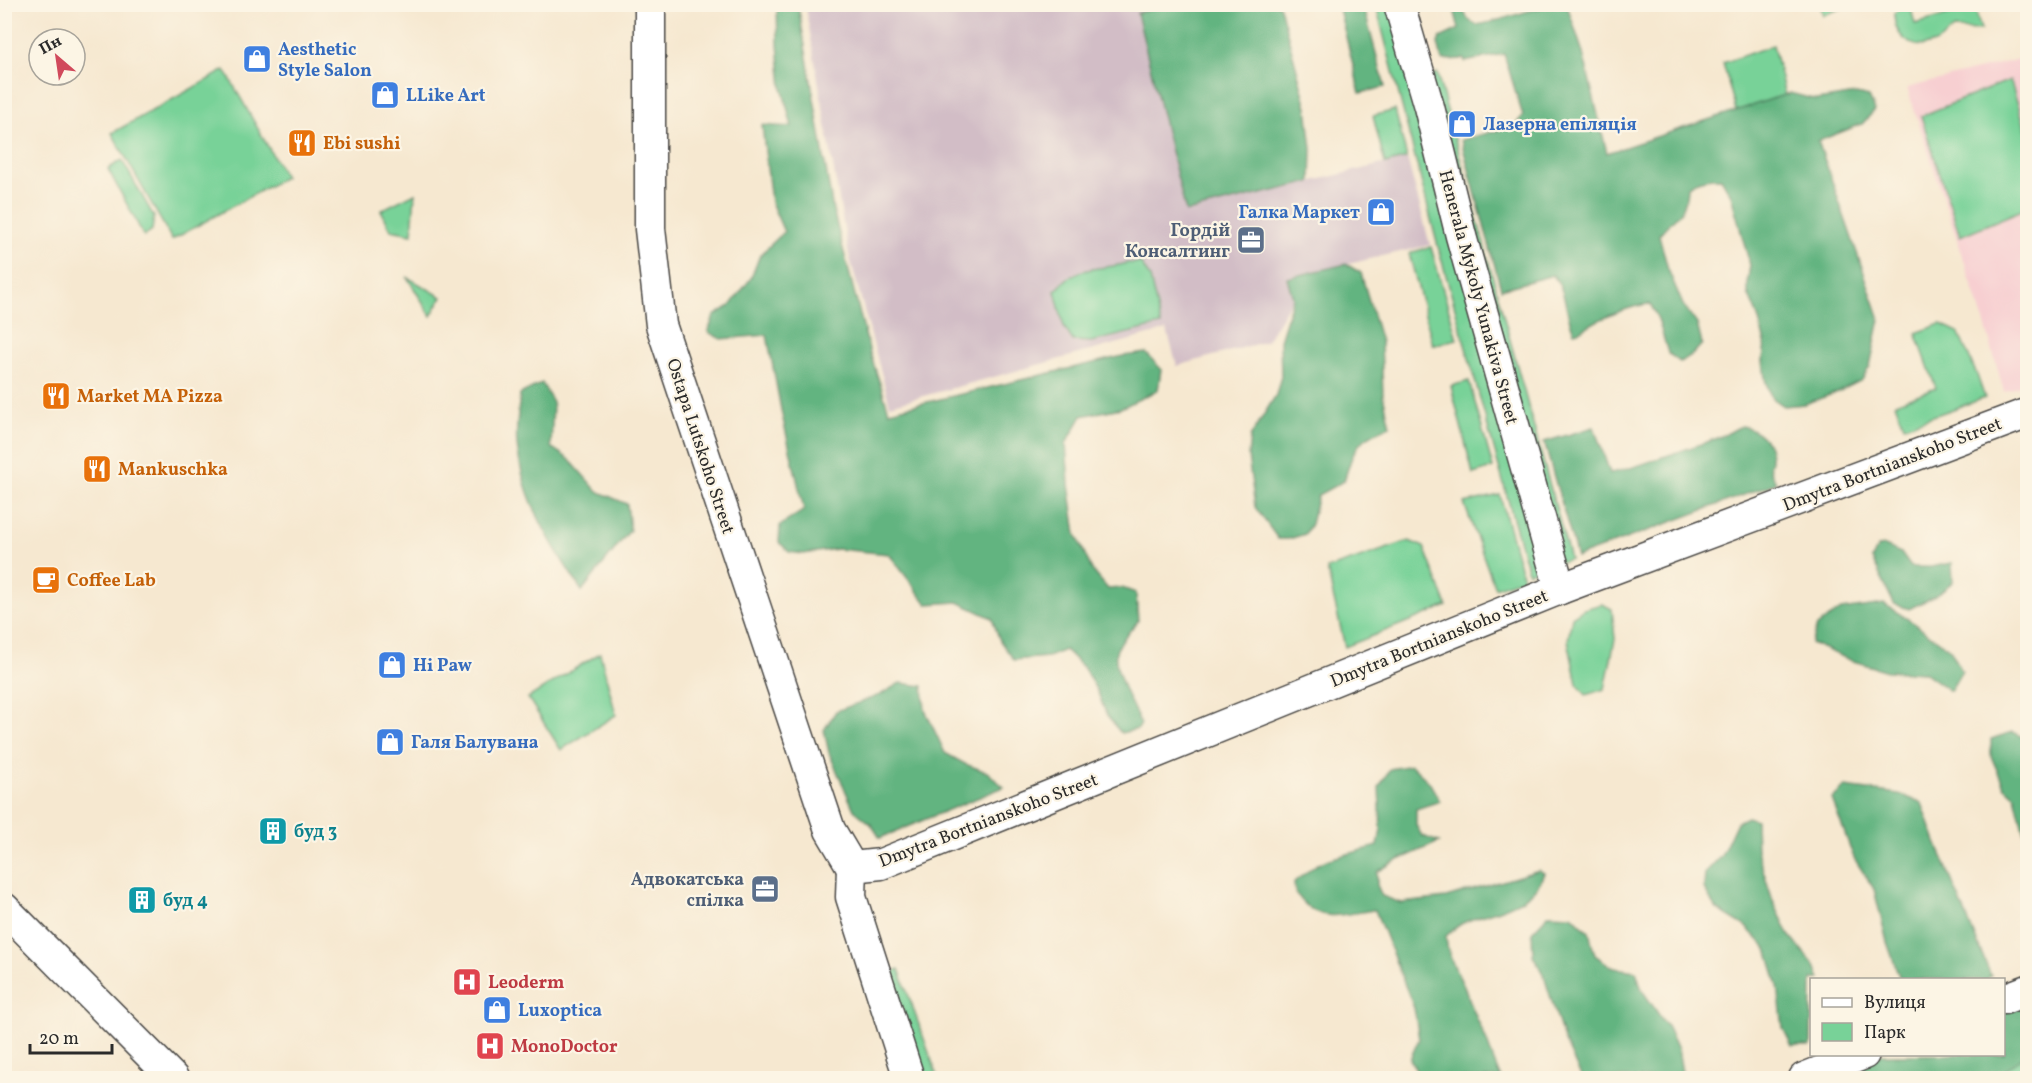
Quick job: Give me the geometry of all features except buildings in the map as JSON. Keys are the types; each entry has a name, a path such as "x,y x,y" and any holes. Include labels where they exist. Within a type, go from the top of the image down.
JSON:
{"street":[{"name":"Ostapa Lutskoho Street","path":"650,4 650,229 661,325 830,830 852,867"},
{"name":"Henerala Mykoly Yunakiva Street","path":"1399,4 1560,589"},
{"name":"Dmytra Bortnianskoho Street","path":"852,867 881,864 1560,589 2028,413"},
{"path":"852,867 851,897 909,1078"},
{"path":"4,908 172,1078"},
{"path":"2005,999 2028,990"},
{"path":"1804,1078 1859,1056"}],"shaded area":[{"path":"805,5 1172,5 1137,14 1186,212 1407,158 1430,245 1288,278 1293,298 1267,341 1177,366 1167,330 890,405 848,251"},
{"path":"2027,57 2027,383 2004,392 1985,324 1907,88"}],"green space":[{"path":"1173,4 1277,4 1280,7 1307,107 1312,149 1311,182 1186,212 1137,13"},
{"path":"1820,4 1851,5 1823,15"},
{"path":"1907,4 1910,5 1915,24 1975,8 1981,30 1954,29 1935,43 1911,44 1897,29 1894,13"},
{"path":"777,5 798,5 833,210 870,353 889,411 1123,356 1146,353 1161,369 1158,390 1121,408 1082,416 1066,444 1076,534 1092,570 1108,589 1122,588 1136,593 1138,621 1120,644 1116,652 1116,660 1124,689 1141,724 1138,729 1121,733 1107,716 1098,693 1083,667 1065,650 1048,657 1014,660 1000,641 992,618 958,602 927,604 889,554 837,549 803,554 789,552 779,542 780,526 804,510 782,415 767,335 721,339 708,332 714,316 730,306 751,278 760,255 784,232 771,202 762,125 792,127 782,87"},
{"path":"1338,5 1363,5 1385,87 1360,93"},
{"path":"1376,5 1399,5 1421,80 1437,73 1570,559 1528,572 1437,243"},
{"path":"1453,5 1459,5 1469,20 1476,25 1544,7 1567,5 1583,53 1607,153 1790,93 1817,100 1856,94 1869,97 1875,110 1862,124 1818,141 1880,319 1870,366 1862,380 1805,404 1784,406 1771,397 1765,379 1763,360 1765,343 1748,293 1750,265 1731,195 1721,178 1695,182 1687,187 1682,210 1659,235 1668,269 1683,305 1697,324 1702,344 1693,354 1680,362 1668,353 1658,319 1650,304 1622,311 1574,332 1561,288 1553,275 1501,289 1461,140 1514,126 1523,116 1504,54 1465,62 1464,59 1442,60 1438,43 1440,38 1459,29"},
{"path":"1773,45 1785,95 1736,111 1723,63"},
{"path":"225,70 285,177 172,240 112,133"},
{"path":"2010,80 2027,132 2027,208 1960,236 1921,116"},
{"path":"1395,110 1407,158 1385,164 1373,116"},
{"path":"122,160 154,217 152,230 144,236 108,169"},
{"path":"415,193 412,234 391,230 381,210"},
{"path":"1431,247 1457,339 1433,345 1409,253"},
{"path":"1127,263 1141,263 1150,278 1161,325 1091,342 1073,341 1064,327 1055,291 1076,273"},
{"path":"1346,264 1361,273 1381,342 1383,395 1390,426 1363,440 1354,452 1344,481 1318,495 1311,524 1305,534 1289,539 1278,539 1255,507 1248,456 1250,437 1276,395 1281,376 1280,340 1293,298 1287,278"},
{"path":"407,277 442,297 431,316"},
{"path":"1941,324 1958,332 1985,398 1904,426 1895,403 1936,388 1916,333"},
{"path":"1469,381 1493,468 1473,474 1451,386"},
{"path":"542,383 553,403 551,447 569,459 597,491 627,504 630,530 582,591 540,522 520,466 516,433 520,394"},
{"path":"1741,426 1758,433 1766,441 1770,452 1769,465 1776,483 1577,557 1544,442 1594,427 1610,473 1707,442"},
{"path":"1500,495 1523,578 1495,588 1464,503"},
{"path":"1409,541 1424,547 1447,606 1345,647 1327,569"},
{"path":"1885,546 1901,553 1911,567 1931,567 1952,563 1953,582 1933,597 1909,609 1894,604 1872,559 1878,547"},
{"path":"1602,604 1612,609 1615,639 1605,689 1586,695 1577,684 1568,640 1572,617 1584,609"},
{"path":"1884,604 1950,649 1962,671 1950,691 1925,673 1887,671 1850,660 1811,643 1817,626 1841,610"},
{"path":"600,653 616,715 561,750 528,698"},
{"path":"900,683 923,686 925,710 945,753 987,772 1004,787 880,838 871,824 854,810 829,753 824,730 836,711 880,695"},
{"path":"2012,732 2027,739 2027,845 2015,796 2004,786 1991,756 1991,739"},
{"path":"1411,765 1429,782 1440,801 1416,809 1416,825 1422,836 1439,842 1377,872 1377,885 1382,896 1401,903 1446,898 1539,870 1544,873 1539,884 1521,900 1461,924 1446,936 1451,960 1465,988 1501,1078 1420,1078 1410,1059 1419,1039 1414,1008 1375,910 1337,915 1319,913 1303,902 1295,891 1294,882 1316,865 1329,859 1378,846 1381,829 1379,787 1390,769"},
{"path":"1845,787 1899,794 1922,803 1991,976 1988,978 1900,978 1887,942 1874,889 1854,858 1832,799"},
{"path":"1747,817 1756,820 1757,851 1773,901 1790,936 1815,966 1820,978 1810,978 1810,1046 1792,1046 1783,1028 1778,986 1767,949 1745,926 1715,908 1704,888 1705,873 1721,856 1737,822"},
{"path":"1549,914 1572,915 1589,932 1595,955 1614,968 1636,971 1642,990 1668,1028 1678,1049 1683,1078 1582,1078 1564,1040 1544,976 1533,955 1532,932"},
{"path":"899,969 938,1078 925,1078 889,973"},
{"path":"2027,995 2027,1053 1995,1078 1849,1078 1849,1068 1877,1056 2005,1056 2005,1005"},
{"path":"2027,1030 2027,1078 2005,1078 1996,1056 2005,1056 2005,1053"}],"place":[{"name":"Aesthetic Style Salon","path":"257,59"},
{"name":"LLike Art","path":"385,95"},
{"name":"Лазерна епіляція","path":"1462,124"},
{"name":"Ebi sushi","path":"302,143"},
{"name":"Галка Маркет","path":"1381,212"},
{"name":"Гордій Консалтинг","path":"1251,240"},
{"name":"Market MA Pizza","path":"56,396"},
{"name":"Mankuschka","path":"97,469"},
{"name":"Coffee Lab","path":"46,580"},
{"name":"Hi Paw","path":"392,665"},
{"name":"Галя Балувана","path":"390,742"},
{"name":"буд 3","path":"273,831"},
{"name":"Адвокатська спілка","path":"765,889"},
{"name":"буд 4","path":"142,900"},
{"name":"Leoderm","path":"467,982"},
{"name":"Luxoptica","path":"497,1010"},
{"name":"MonoDoctor","path":"490,1046"}]}
